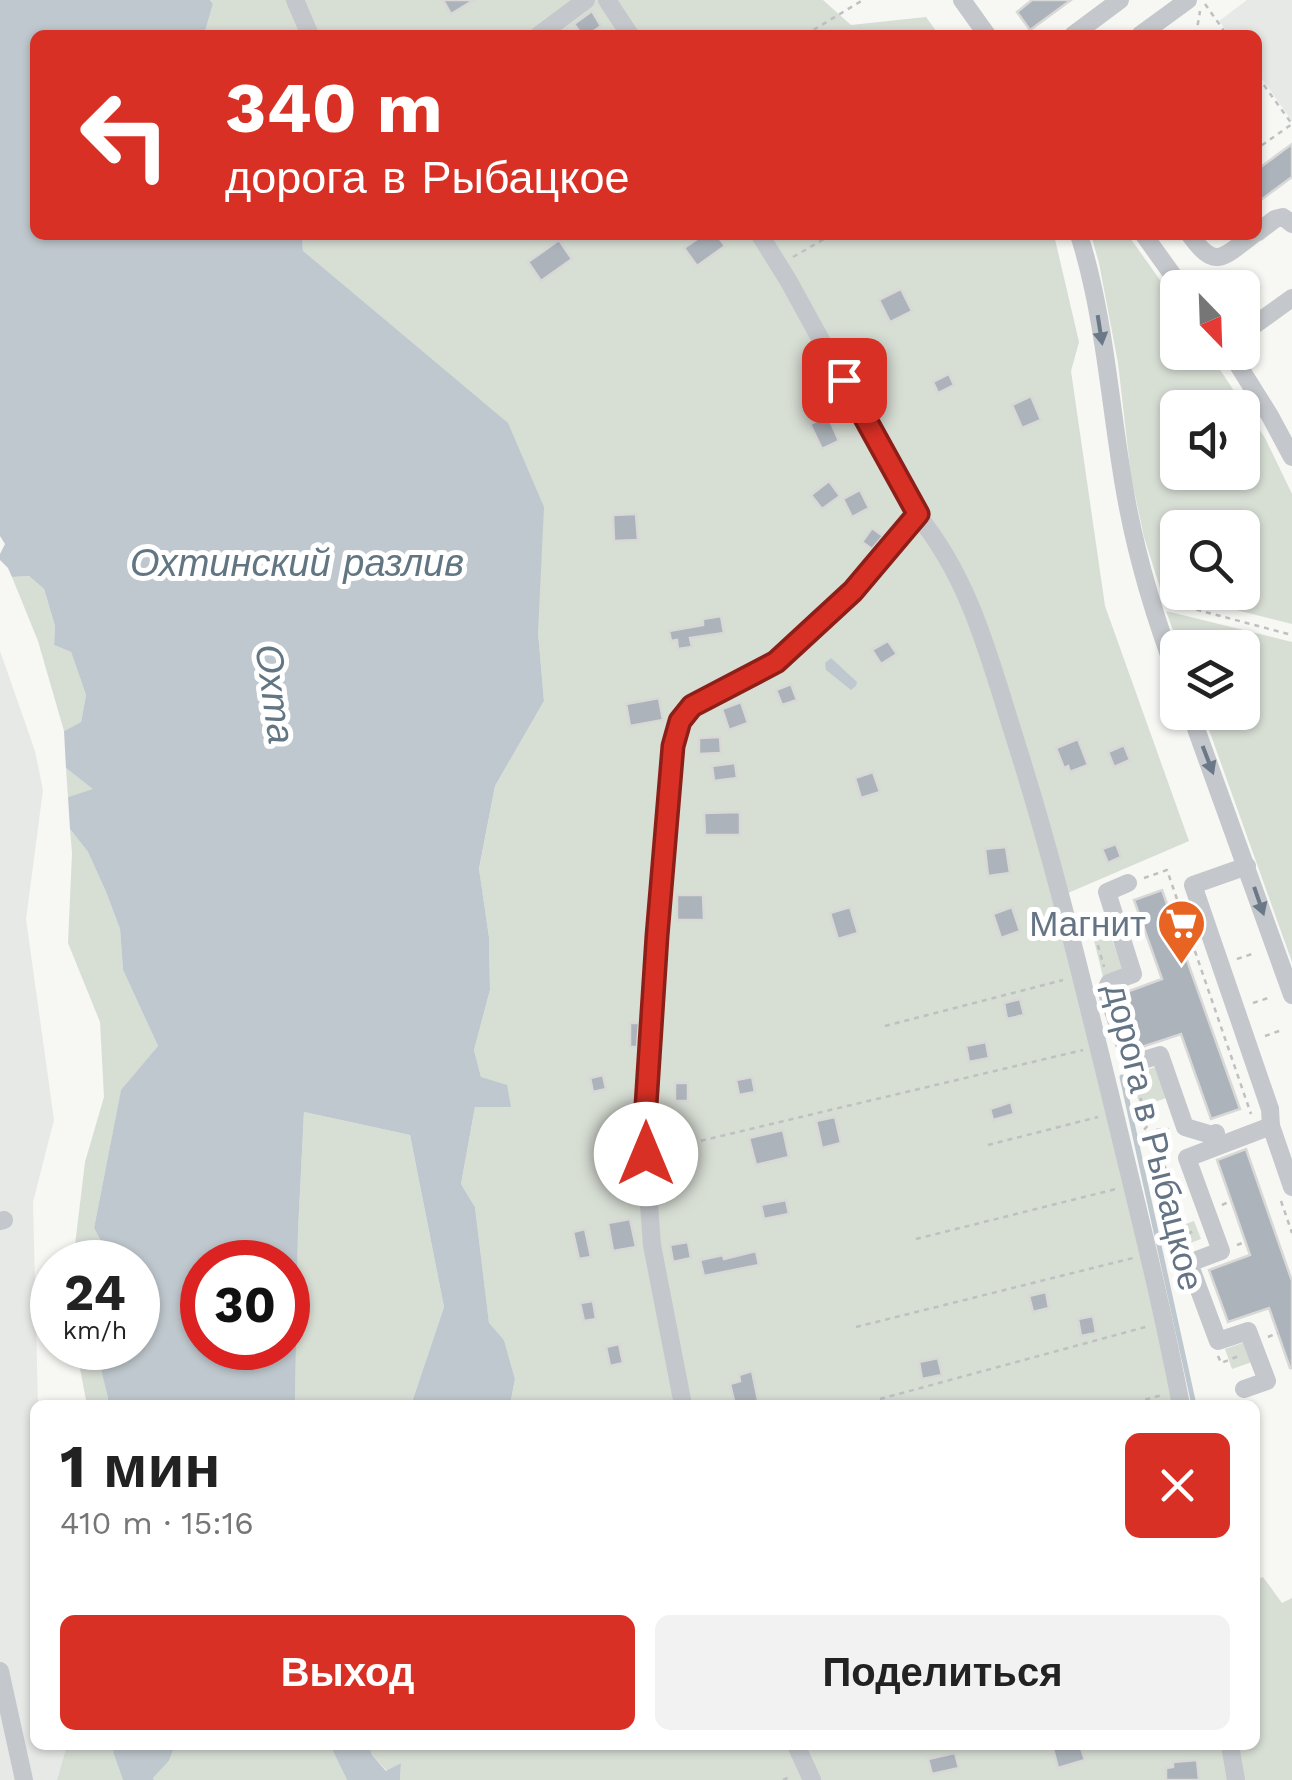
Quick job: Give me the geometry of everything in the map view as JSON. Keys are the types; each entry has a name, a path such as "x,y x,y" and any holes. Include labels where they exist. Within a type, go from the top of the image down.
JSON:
{"street":[{"path":"295,0 308,30"},
{"path":"545,30 586,0"},
{"path":"606,0 627,30"},
{"path":"962,0 983,30"},
{"path":"1079,30 1120,0"},
{"path":"1147,30 1188,0"},
{"path":"1262,228 1275,219 1283,218 1292,224"},
{"name":"дорога в Рыбацкое","path":"763,240 918,514 939,541 978,620 1038,811 1081,975 1180,1398"},
{"path":"1081,240 1096,307 1124,488 1160,633"},
{"path":"1148,240 1169,270"},
{"path":"1194,240 1213,258 1224,256 1246,240"},
{"path":"1260,321 1292,298"},
{"path":"1241,370 1292,456"},
{"path":"682,1400 652,1244 644,1136 673,746 680,721 692,706 776,662 853,591 918,514"},
{"path":"1197,730 1292,995"},
{"path":"1247,866 1193,885 1270,1109 1264,1129 1287,1194"},
{"path":"1128,884 1107,892 1133,974 1109,983 1106,990 1131,1064 1160,1055 1185,1128 1216,1133"},
{"path":"1244,1390 1267,1381 1248,1331 1218,1340 1188,1263 1221,1250 1186,1158 1264,1129"},
{"path":"0,1671 24,1780"},
{"path":"798,1750 812,1780"},
{"path":"1231,1750 1236,1780"}],"path":[{"path":"813,30 863,0"},
{"path":"1197,30 1202,0 1224,30"},
{"path":"1262,82 1292,124 1263,144"},
{"path":"779,266 823,240"},
{"path":"1201,610 1292,635"},
{"path":"1128,884 1167,870 1264,1129"},
{"path":"1109,983 1096,935 1118,928"},
{"path":"885,1026 1081,975"},
{"path":"646,1154 1098,1046"},
{"path":"1131,1064 1149,1124 1145,1134 1152,1136 1170,1180"},
{"path":"988,1144 1114,1112"},
{"path":"1170,1180 1166,1188 1173,1192 1182,1236"},
{"path":"1170,1180 1178,1186 1173,1192"},
{"path":"916,1238 1132,1186"},
{"path":"1287,1194 1292,1232"},
{"path":"1188,1263 1179,1237 1212,1225"},
{"path":"856,1328 1149,1254"},
{"path":"880,1399 1165,1322"}],"shaded area":[{"path":"210,0 823,0 851,25 926,17 935,30 205,30 213,4"},
{"path":"1247,0 1292,0 1292,121 1262,79 1262,30 1226,30 1219,21"},
{"path":"302,240 1055,240 1079,342 1071,371 1105,606 1189,841 1054,899 1094,1052 1173,1400 511,1400 515,1379 504,1340 489,1324 475,1207 461,1184 475,1107 511,1107 481,1077 474,1050 490,990 489,937 479,870 495,786 544,701 538,632 303,251"},
{"path":"1092,240 1132,240 1160,280 1160,370 1220,370 1233,390 1160,390 1160,490 1260,490 1260,430 1265,438 1292,494 1292,624 1236,610 1260,610 1260,510 1160,510 1160,588 1131,476 1118,363"},
{"path":"29,576 44,589 55,626 54,645 71,652 86,695 81,722 64,731 38,641 12,577"},
{"path":"1166,611 1243,630 1173,630"},
{"path":"1260,634 1292,642 1292,962 1209,730 1260,730"},
{"path":"0,651 35,751 43,790 26,919 54,1120 33,1202 34,1240 30,1240 30,1370 37,1370 38,1400 30,1400 30,1750 66,1750 57,1780 0,1780"},
{"path":"66,768 94,789 68,797"},
{"path":"70,829 88,852 106,892 120,929 123,970 158,1046 121,1091 94,1228 100,1240 76,1240 85,1162 104,1097 100,1022 68,943"},
{"path":"1105,920 1123,970 1103,977 1090,924"},
{"path":"1155,1067 1166,1098 1141,1107 1130,1076"},
{"path":"304,1112 410,1135 444,1307 413,1400 295,1400 296,1370 310,1370 310,1240 298,1240"},
{"path":"1194,1221 1201,1239 1174,1249 1167,1231"},
{"path":"1245,1342 1252,1362 1232,1369 1225,1349"},
{"path":"80,1370 103,1370 109,1400 86,1400"},
{"path":"1260,1578 1282,1603 1292,1598 1292,1780 400,1780 401,1763 387,1771 370,1750 1260,1750"},
{"path":"66,1750 114,1750 123,1780 57,1780"},
{"path":"173,1750 332,1750 347,1780 154,1780"}],"water":[{"name":"Охтинский разлив","path":"0,0 210,0 213,4 205,30 30,30 30,240 302,240 303,251 508,423 544,507 538,632 544,701 495,786 479,869 489,937 490,990 474,1050 481,1077 507,1085 511,1107 475,1107 461,1184 475,1207 489,1323 504,1340 515,1379 511,1400 413,1400 444,1307 410,1135 304,1112 298,1240 180,1240 180,1370 296,1370 295,1400 108,1400 101,1370 160,1370 160,1240 100,1240 94,1228 121,1090 158,1046 123,970 120,929 106,892 88,852 70,829 68,797 93,789 66,768 64,731 81,722 86,695 71,652 54,645 55,626 44,589 29,576 12,577 0,554 5,544 0,536"},
{"path":"831,658 857,682 851,690 826,670 825,663"},
{"path":"173,1750 154,1780 123,1780 113,1752"},
{"path":"332,1750 370,1750 386,1771 401,1763 400,1780 347,1780"}],"building":[{"path":"443,0 474,0 451,14"},
{"path":"1032,0 1071,0 1030,30 1017,12"},
{"path":"592,11 601,26 578,30 574,24"},
{"path":"1292,144 1292,177 1262,199 1262,166"},
{"path":"559,240 572,259 541,281 528,262"},
{"path":"696,240 721,240 725,246 697,266 684,248"},
{"path":"901,289 912,311 890,322 879,300"},
{"path":"949,374 954,385 938,393 933,382"},
{"path":"1031,396 1041,420 1022,428 1012,405"},
{"path":"828,416 839,441 822,449 810,424"},
{"path":"829,481 840,496 822,509 811,495"},
{"path":"860,490 869,508 852,517 843,499"},
{"path":"636,514 638,540 614,541 613,515"},
{"path":"872,528 883,536 872,549 862,542"},
{"path":"721,616 724,633 690,638 692,647 678,649 677,640 671,641 669,631 703,625 703,619"},
{"path":"888,641 897,654 881,664 872,650"},
{"path":"791,684 797,700 782,705 776,690"},
{"path":"659,698 663,720 630,726 626,704"},
{"path":"741,702 748,723 729,730 722,709"},
{"path":"720,737 721,753 699,754 699,738"},
{"path":"1078,739 1088,765 1070,772 1068,766 1064,768 1056,748"},
{"path":"1124,745 1130,760 1114,767 1108,752"},
{"path":"735,763 737,778 714,781 712,766"},
{"path":"873,772 880,792 861,798 855,778"},
{"path":"740,812 740,835 705,835 704,813"},
{"path":"1116,844 1121,857 1108,863 1102,849"},
{"path":"1006,847 1010,873 988,876 985,849"},
{"path":"1162,890 1240,1109 1211,1119 1181,1034 1139,1048 1121,994 1162,979 1134,900"},
{"path":"677,895 703,895 704,920 677,920"},
{"path":"850,907 858,933 838,939 830,913"},
{"path":"1012,907 1020,931 1001,938 993,914"},
{"path":"1020,999 1024,1015 1007,1019 1004,1003"},
{"path":"630,1023 639,1023 637,1047 630,1047"},
{"path":"986,1042 989,1058 969,1062 966,1046"},
{"path":"603,1075 606,1089 593,1092 590,1078"},
{"path":"752,1077 755,1092 739,1095 736,1080"},
{"path":"675,1083 688,1083 688,1101 675,1101"},
{"path":"1011,1102 1014,1114 993,1120 990,1109"},
{"path":"835,1117 841,1143 822,1148 816,1121"},
{"path":"783,1130 789,1157 756,1165 749,1138"},
{"path":"1246,1149 1292,1281 1292,1368 1269,1308 1228,1322 1209,1270 1250,1255 1217,1160"},
{"path":"626,1151 629,1166 607,1171 604,1156"},
{"path":"786,1200 789,1214 764,1219 761,1205"},
{"path":"630,1219 636,1247 613,1251 608,1223"},
{"path":"585,1229 591,1257 579,1259 573,1232"},
{"path":"688,1242 691,1258 673,1262 670,1245"},
{"path":"756,1251 759,1265 704,1276 700,1260"},
{"path":"1046,1292 1049,1308 1033,1312 1029,1296"},
{"path":"593,1301 596,1319 584,1321 580,1303"},
{"path":"1093,1316 1096,1333 1081,1336 1078,1319"},
{"path":"619,1344 623,1363 610,1366 606,1347"},
{"path":"938,1358 942,1375 922,1379 919,1362"},
{"path":"752,1371 758,1400 734,1400 730,1384 740,1381 739,1375"},
{"path":"1053,1750 1082,1750 1085,1760 1058,1768"},
{"path":"955,1753 959,1768 932,1774 928,1759"},
{"path":"1197,1760 1199,1780 1166,1780 1166,1768 1173,1767 1173,1762"}],"waterway":[{"path":"1122,1077 1193,1400"}],"place":[{"name":"Магнит","path":"1181,966"}],"route":[{"path":"646,1154 657,936 673,746 680,721 692,706 776,662 853,591 918,514 844,380"}],"water label":[{"name":"Охта","path":"275,694"}]}
